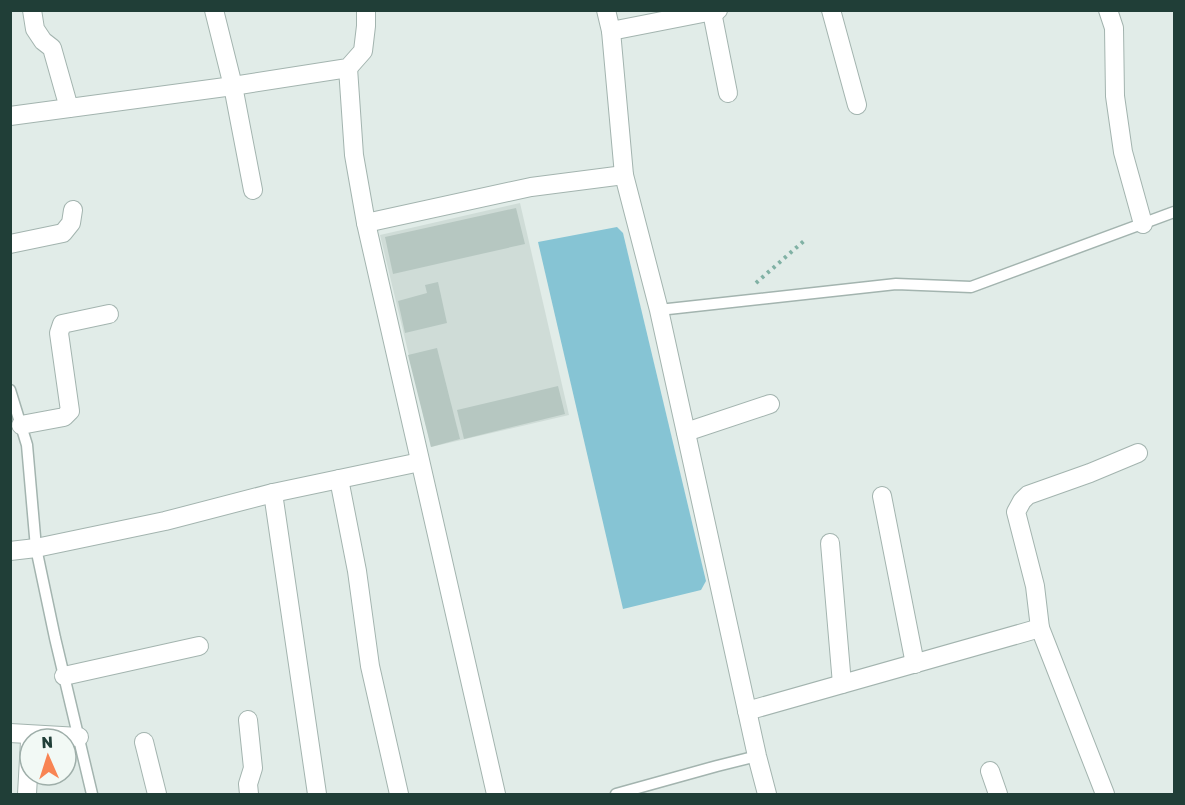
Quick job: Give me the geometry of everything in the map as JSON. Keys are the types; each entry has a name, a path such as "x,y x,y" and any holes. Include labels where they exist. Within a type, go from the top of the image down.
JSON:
{"street":[{"path":"32,10 35,28 52,48 69,108"},
{"path":"214,10 233,86 253,190"},
{"path":"10,116 348,68 363,51 366,10"},
{"path":"606,10 611,31 624,175 659,310 767,795"},
{"path":"831,10 857,105"},
{"path":"1108,10 1113,28 1115,96 1123,152 1143,224"},
{"path":"611,31 715,11 728,93"},
{"path":"348,68 354,155 366,223 496,795"},
{"path":"366,223 531,187 624,175"},
{"path":"10,244 63,234 74,210"},
{"path":"21,425 64,417 70,411 59,333 62,324 109,314"},
{"path":"686,432 770,404"},
{"path":"1106,795 1041,628 1035,586 1016,512 1018,506 1028,495 1138,453"},
{"path":"10,551 36,548 165,521 273,493 420,462"},
{"path":"339,479 357,571 370,666 399,795"},
{"path":"273,493 317,795"},
{"path":"882,496 915,664"},
{"path":"830,543 842,684"},
{"path":"747,711 1041,628"},
{"path":"64,676 200,645"},
{"path":"248,720 252,768 248,784 249,795"},
{"path":"144,742 157,795"},
{"path":"990,771 998,795"}],"lane":[{"path":"659,310 896,284 971,287 1174,212"},
{"path":"10,390 27,445 36,548 92,795"},
{"path":"616,795 757,756"}],"path":[{"path":"735,302 805,240"}],"shaded area":[{"path":"520,203 569,415 431,447 380,235"}],"water":[{"path":"617,227 623,233 706,581 701,590 623,609 538,242"}],"building":[{"path":"516,208 525,244 393,274 385,237"},
{"path":"438,282 447,323 405,333 398,301 427,293 425,285"},
{"path":"437,348 460,439 431,447 408,355"},
{"path":"558,386 565,414 464,439 457,410"}]}
